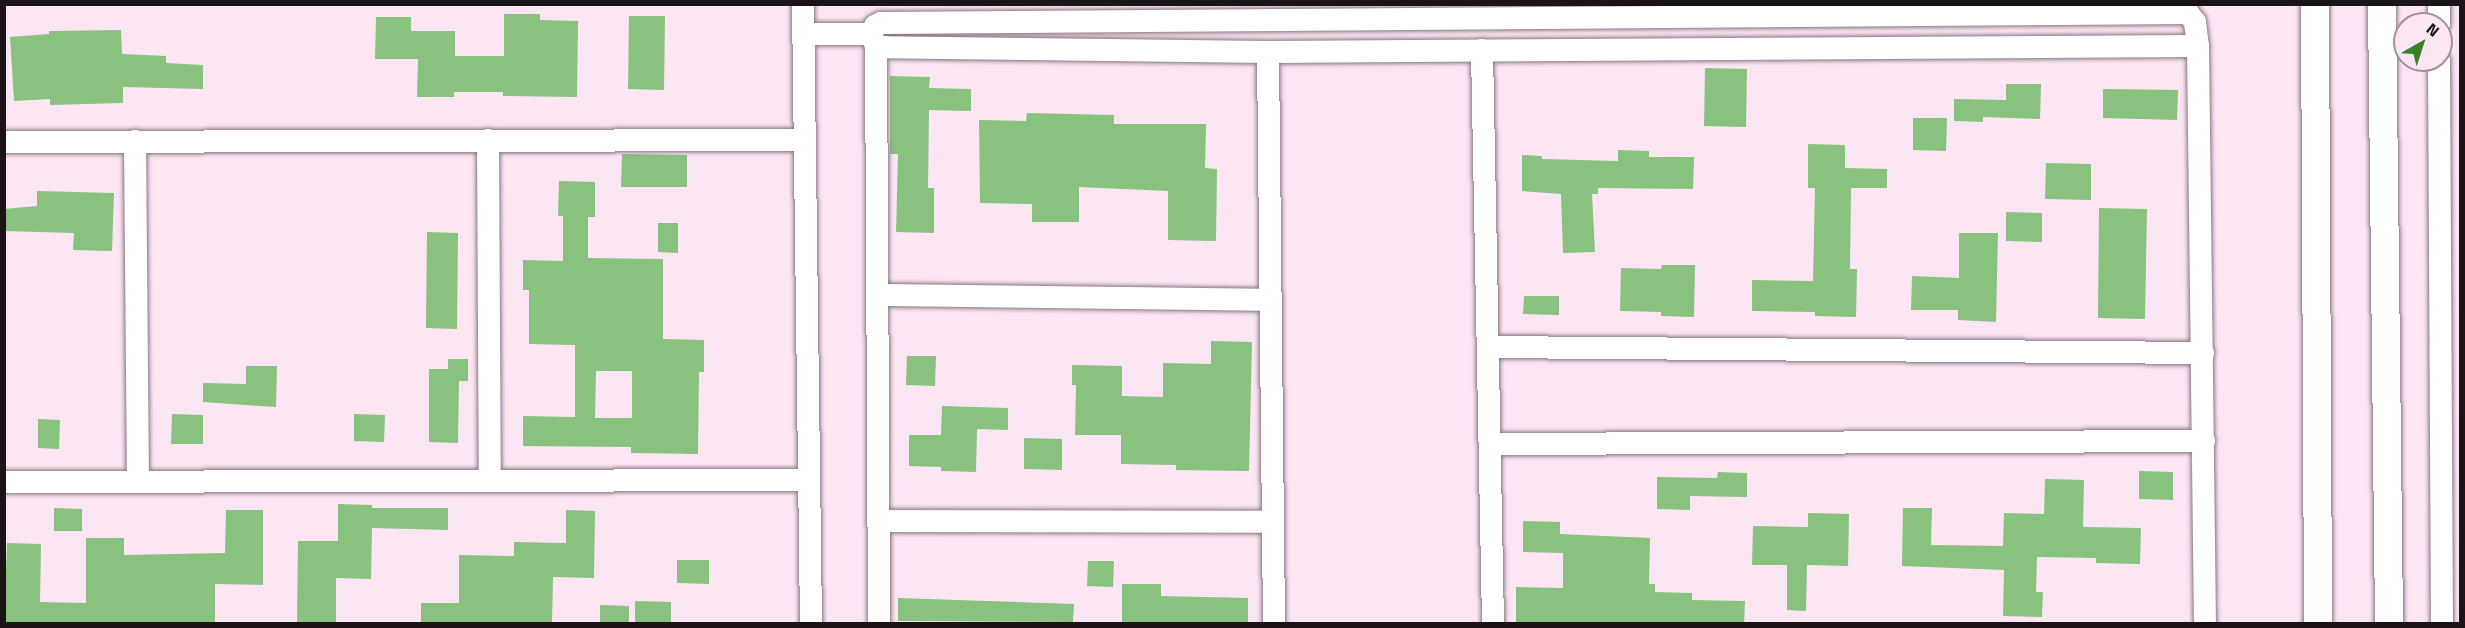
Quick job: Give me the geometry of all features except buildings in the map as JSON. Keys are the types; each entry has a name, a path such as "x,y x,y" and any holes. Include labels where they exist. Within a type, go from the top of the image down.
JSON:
{"street":[{"path":"803,4 811,624"},
{"path":"2315,4 2318,624"},
{"path":"2382,4 2389,624"},
{"path":"879,624 873,40 874,26 880,23 2181,11 2188,13 2195,22 2198,46 2205,624"},
{"path":"804,34 873,40 1268,52 2198,46"},
{"path":"1482,50 1494,624"},
{"path":"1268,52 1271,522 1274,624"},
{"path":"2439,72 2442,624"},
{"path":"488,140 490,481"},
{"path":"4,142 805,140"},
{"path":"135,141 138,482"},
{"path":"877,295 1271,300"},
{"path":"1488,347 2203,353"},
{"path":"1490,444 2204,441"},
{"path":"4,482 809,480"},
{"path":"878,521 1271,522"}]}
